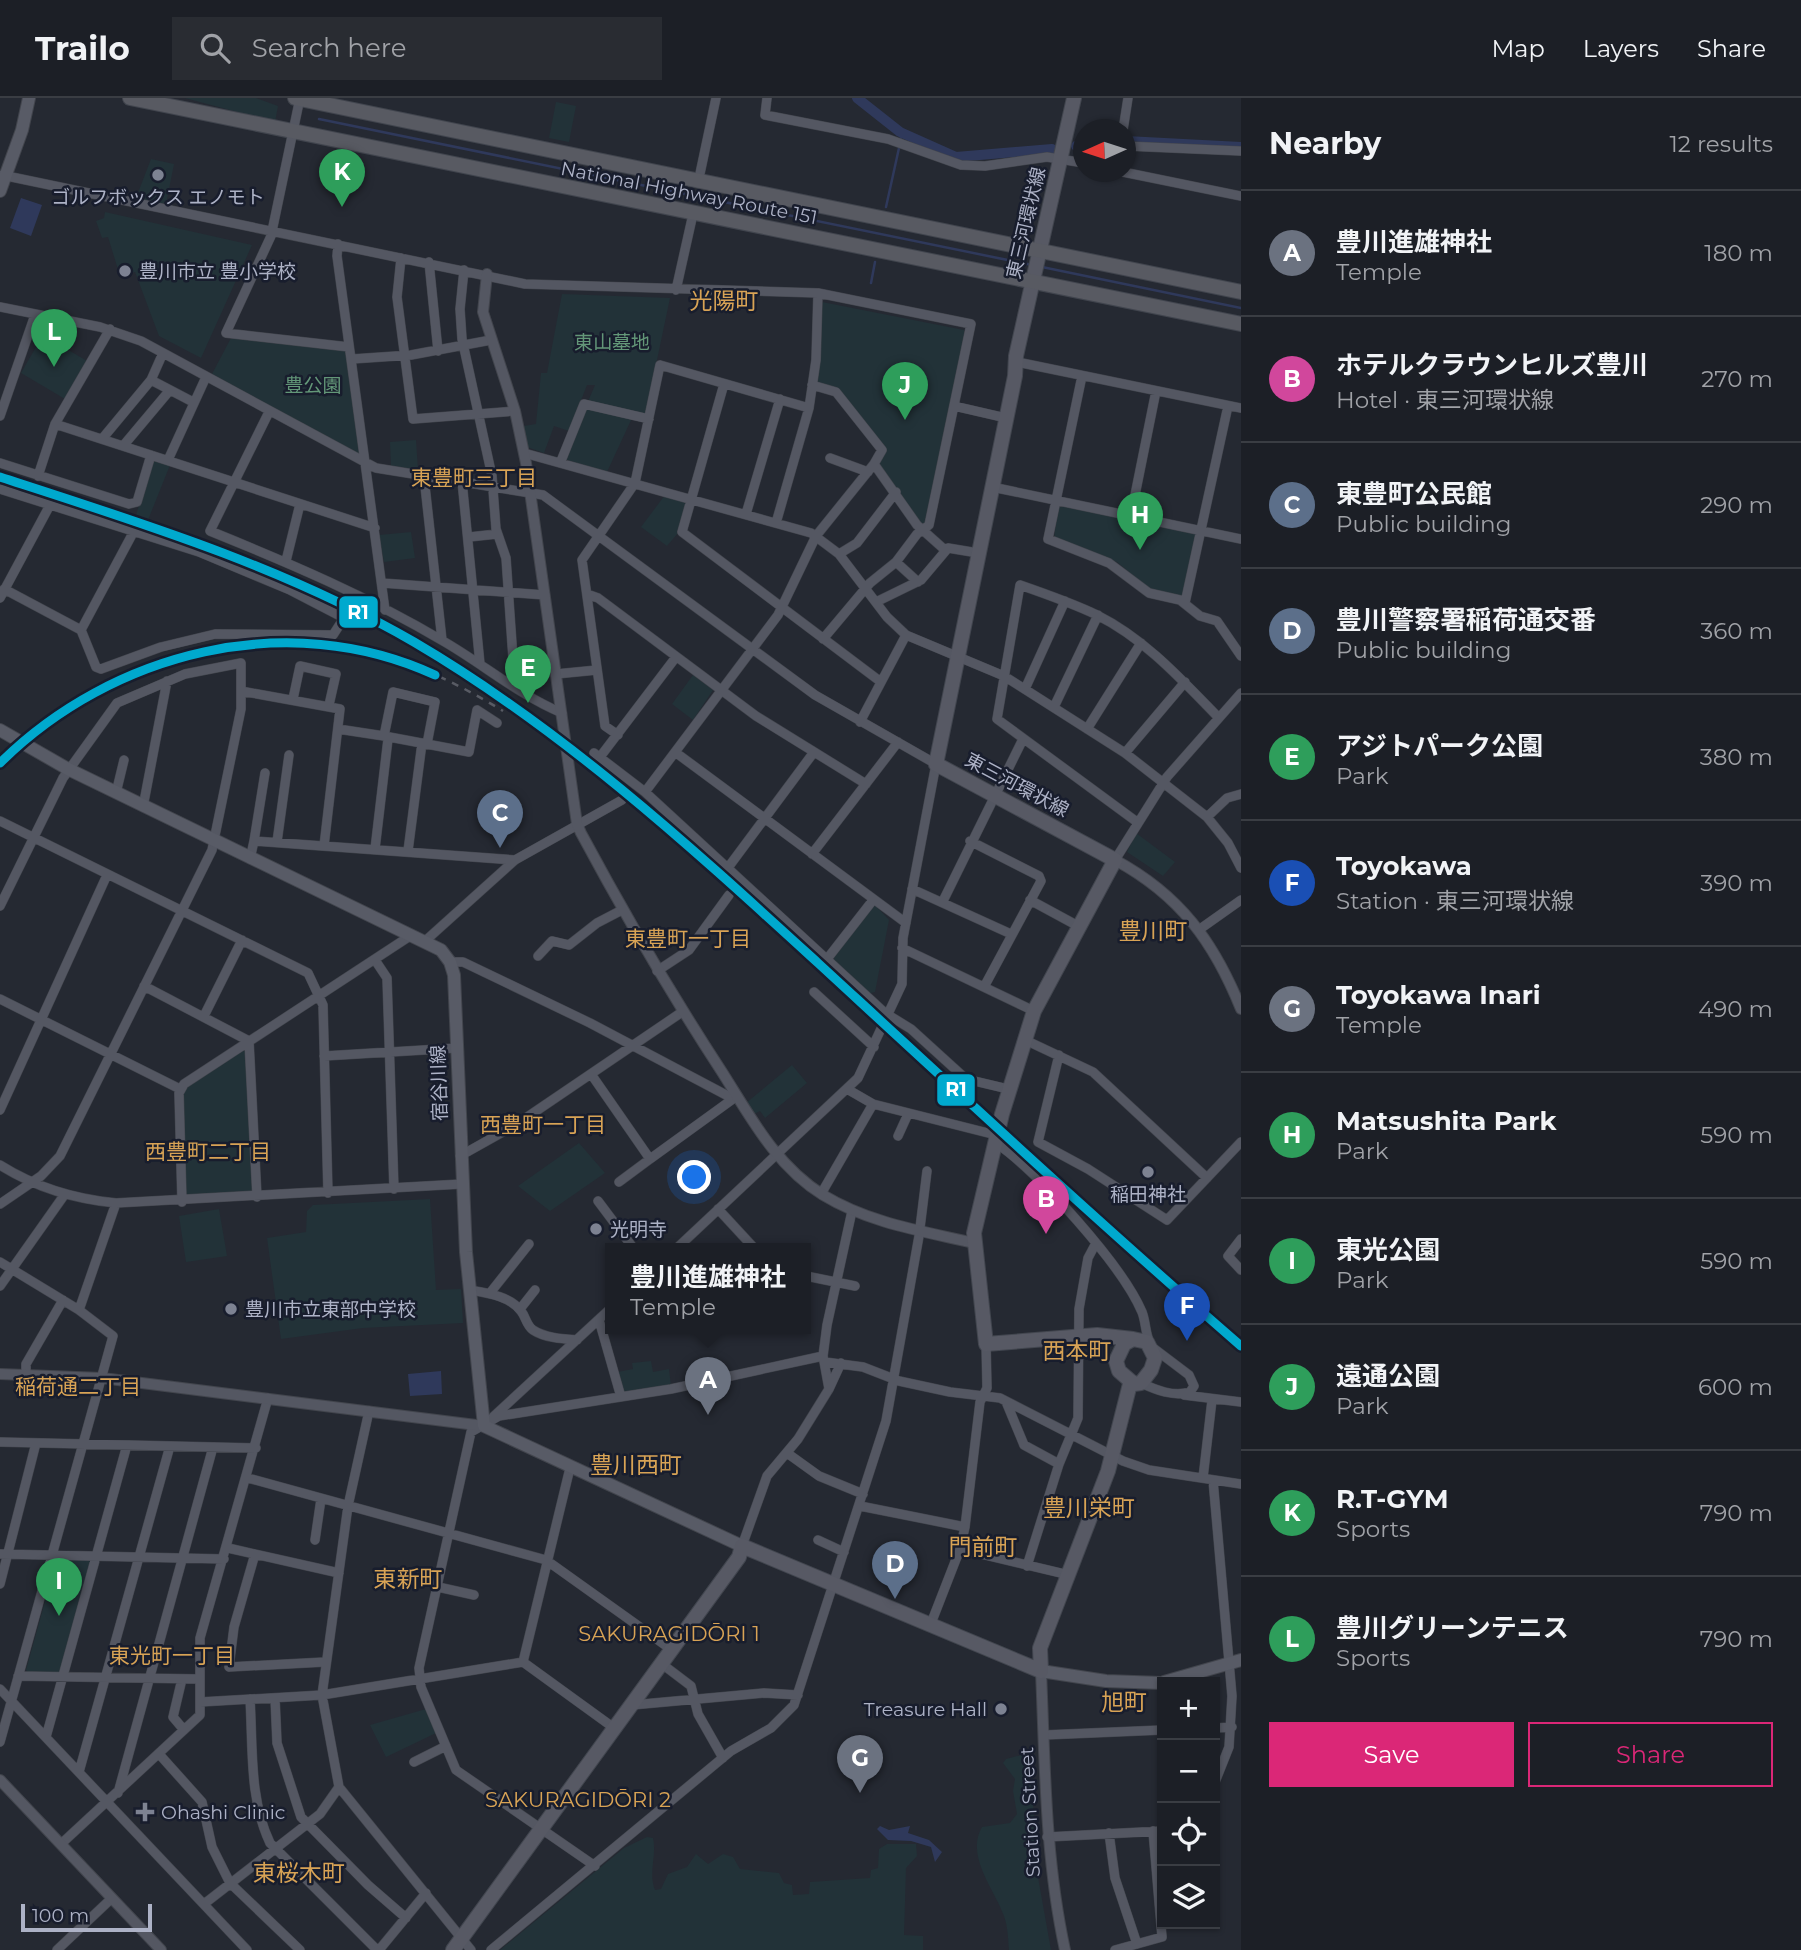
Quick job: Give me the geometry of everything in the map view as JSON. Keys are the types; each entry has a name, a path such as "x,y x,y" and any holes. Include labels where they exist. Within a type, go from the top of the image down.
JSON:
{"highway":[{"name":"National Highway Route 151","path":"130,98 693,214 1037,266 1241,292"},
{"path":"172,98 225,118"},
{"name":"National Highway Route 151","path":"298,98 698,183 1037,266 1241,324"}],"main road":[{"path":"0,191 29,98"},
{"name":"東三河環状線","path":"1074,98 956,656 936,764 1115,860"},
{"path":"0,730 143,807 441,950 450,962"},
{"path":"1115,860 1034,1010 1023,1039 996,1139 974,1243 986,1344 1097,1335 1115,1345"},
{"name":"宿谷川線","path":"450,962 454,975 462,1184 484,1426"},
{"path":"1041,1671 1040,1648 1069,1575 1136,1384 1154,1364 1151,1346 1138,1336 1115,1345"},
{"path":"1115,1345 1119,1371 1136,1384"},
{"path":"484,1426 742,1546 1041,1671 1106,1681 1157,1683"},
{"path":"457,1944 739,1557 742,1546"},
{"path":"1184,1677 1236,1662"}],"street":[{"path":"298,98 272,230 226,333 349,347"},
{"path":"698,183 716,98"},
{"path":"767,98 765,115 887,139 961,165 1060,159 1073,161"},
{"path":"1125,119 1128,98"},
{"path":"1136,146 1241,151"},
{"path":"3,175 525,284 818,293 971,324 929,525 895,562 865,589 823,639"},
{"path":"1136,175 1241,196"},
{"path":"676,290 693,214"},
{"path":"338,244 349,347 385,610"},
{"path":"401,258 397,297 413,419 515,411"},
{"path":"429,262 438,351"},
{"path":"464,270 460,309 463,346 494,486 497,534 506,558 515,687"},
{"path":"487,274 483,312 515,411 524,453 577,824 622,910 682,1012 777,1154 797,1176 821,1194 852,1211 919,1231 974,1243"},
{"path":"776,523 809,408 818,293"},
{"path":"1,309 110,329 163,353 366,463 397,473 543,495 814,695 936,764 922,823 902,948 902,984 858,1078 682,1243"},
{"path":"0,416 36,315"},
{"path":"38,476 55,425 110,329"},
{"path":"352,359 404,356 491,340"},
{"path":"102,439 151,380 163,353"},
{"path":"1017,362 1241,408"},
{"path":"618,736 606,726 582,560 597,534 635,483 660,365 809,408"},
{"path":"1083,376 1048,539 1109,563 1149,593 1185,603 1200,616 1217,621 1241,656"},
{"path":"168,460 206,377"},
{"path":"151,380 194,402"},
{"path":"724,384 682,532 881,682"},
{"path":"645,792 782,608 816,536 871,468 882,450 836,392 811,385"},
{"path":"122,446 170,390"},
{"path":"1131,515 1156,391"},
{"path":"746,514 780,400"},
{"path":"561,461 584,404 649,419"},
{"path":"954,406 1006,418"},
{"path":"1185,603 1203,531 1228,406"},
{"path":"269,412 210,531 286,561 385,610 442,640 515,687 562,713"},
{"path":"55,425 375,528"},
{"path":"524,453 561,461 816,536 839,554 865,589 906,635 1004,676 1125,753 1207,817 1228,843 1241,869"},
{"path":"0,463 130,504 136,502 151,455"},
{"path":"830,458 871,468 896,492 917,525 945,550"},
{"path":"424,477 442,640"},
{"path":"462,481 480,664"},
{"path":"992,487 1241,539"},
{"path":"0,489 134,531 256,576 344,618 333,635 215,635 161,647 101,669 96,667 80,630 2,594 50,505"},
{"path":"839,554 857,543 896,492"},
{"path":"286,561 300,504"},
{"path":"80,630 134,531"},
{"path":"469,537 497,534"},
{"path":"876,602 918,582 945,550 955,546 978,553"},
{"path":"895,562 918,582"},
{"path":"382,583 545,595"},
{"path":"1137,822 997,719 1020,585 1097,615 1140,643 1185,682 1218,717"},
{"path":"587,594 598,598 756,716 866,784"},
{"path":"1025,689 1065,601"},
{"path":"1054,707 1097,615"},
{"path":"860,722 906,635"},
{"path":"1087,729 1140,643"},
{"path":"676,657 618,736 597,755 645,792 827,959 966,1079 1008,1090"},
{"path":"0,905 4,886 33,838 68,769 117,703 185,674 241,663 241,709 214,841 60,1156 52,1166 0,1204"},
{"path":"293,699 300,666 336,674 329,705"},
{"path":"556,674 597,670"},
{"path":"143,807 167,681"},
{"path":"1125,753 1185,682"},
{"path":"241,691 340,709 324,846"},
{"path":"375,849 393,692 430,698 435,702 424,744 408,851"},
{"path":"1241,694 1163,782 1115,860 1169,897 1200,929 1217,957 1241,1009"},
{"path":"338,729 469,752 477,710 496,723"},
{"path":"943,901 970,841 1023,739"},
{"path":"812,854 898,742"},
{"path":"675,752 906,923"},
{"path":"727,869 814,752"},
{"path":"277,842 289,755"},
{"path":"116,793 124,760"},
{"path":"250,859 265,773"},
{"path":"1207,817 1227,798 1241,794"},
{"path":"424,942 515,860 622,800"},
{"path":"0,821 308,973 320,996 328,1193"},
{"path":"254,841 515,860"},
{"path":"970,841 1039,876 1041,881 984,986"},
{"path":"0,1110 107,875"},
{"path":"912,890 943,901 1012,934"},
{"path":"657,971 690,950 729,895"},
{"path":"827,959 873,900"},
{"path":"1030,900 1078,926"},
{"path":"1200,929 1241,900"},
{"path":"538,956 552,941 569,945 591,927 622,910"},
{"path":"180,1089 410,936"},
{"path":"204,1016 242,940"},
{"path":"902,948 1034,1010"},
{"path":"375,960 387,978 394,1189"},
{"path":"450,962 463,962 590,1023 728,1096 737,1096"},
{"path":"144,986 249,1041"},
{"path":"814,992 874,1047"},
{"path":"0,999 180,1089"},
{"path":"460,1156 517,1124 682,1012"},
{"path":"1023,1039 1093,1072 1207,1178"},
{"path":"249,1041 257,1197"},
{"path":"324,1056 457,1048"},
{"path":"1059,1055 1038,1142 1088,1169 1167,1220 1241,1142"},
{"path":"591,1074 650,1159"},
{"path":"847,1088 873,1104 996,1139 1096,1243 1143,1314 1138,1336"},
{"path":"180,1089 182,1202"},
{"path":"619,1182 737,1096"},
{"path":"821,1194 873,1104"},
{"path":"898,1136 908,1114"},
{"path":"0,1165 30,1181 65,1194 116,1203 182,1202 462,1184"},
{"path":"491,1950 723,1758 786,1716 798,1695 886,1422 927,1171"},
{"path":"0,1286 65,1194"},
{"path":"598,1201 630,1243"},
{"path":"79,1310 116,1203"},
{"path":"718,1209 749,1243"},
{"path":"829,1389 824,1359 834,1282 852,1211"},
{"path":"1241,1239 1228,1256 1241,1270"},
{"path":"1027,1566 1059,1464 1078,1418 1078,1336 1086,1266 1096,1243"},
{"path":"490,1293 529,1244"},
{"path":"0,1262 79,1310 113,1336 0,1742"},
{"path":"811,1277 855,1286"},
{"path":"470,1290 490,1293 520,1309 529,1326 539,1333 577,1340"},
{"path":"520,1309 535,1290"},
{"path":"26,1375 26,1364 63,1300"},
{"path":"484,1426 605,1314"},
{"path":"599,1320 621,1397"},
{"path":"930,1626 960,1549 965,1527 983,1396 987,1388 986,1344"},
{"path":"1151,1346 1189,1375 1194,1394"},
{"path":"595,1866 456,1770 420,1679 471,1433 499,1416 621,1397 824,1359 893,1377 899,1381 1000,1398 1007,1404 1149,1470 1241,1484"},
{"path":"742,1546 766,1476 787,1453 829,1389 841,1363"},
{"path":"0,1374 102,1378 484,1426"},
{"path":"1136,1384 1158,1391 1241,1402"},
{"path":"61,1844 200,1715 198,1679 201,1639 248,1478 268,1398"},
{"path":"1212,1400 1208,1479 1236,1662 1236,1696 1229,1747 1220,1770"},
{"path":"1007,1404 1024,1445 1059,1464"},
{"path":"369,1410 348,1506 322,1695 339,1787 426,1893 457,1944 471,1950"},
{"path":"0,1442 256,1448"},
{"path":"0,1584 4,1554 36,1443"},
{"path":"46,1737 127,1445"},
{"path":"79,1773 170,1446"},
{"path":"117,1793 213,1447"},
{"path":"787,1453 818,1476 863,1494"},
{"path":"523,1662 570,1468"},
{"path":"248,1478 546,1560 671,1650"},
{"path":"315,1540 321,1499"},
{"path":"860,1506 965,1527"},
{"path":"818,1540 844,1552"},
{"path":"228,1548 339,1573"},
{"path":"960,1549 1069,1575"},
{"path":"4,1554 224,1559"},
{"path":"255,1554 234,1627 229,1667 326,1662"},
{"path":"438,1587 474,1595"},
{"path":"201,1703 322,1695 523,1662 614,1728"},
{"path":"662,1664 691,1686 698,1714 723,1758"},
{"name":"Station Street","path":"1041,1671 1047,1837 1052,1892 1065,1950"},
{"path":"18,1676 198,1679"},
{"path":"182,1679 173,1717 184,1730"},
{"path":"0,1689 247,1950"},
{"path":"632,1705 764,1693 798,1695"},
{"path":"275,1698 277,1743 301,1817 406,1918"},
{"path":"250,1699 260,1822 274,1848 378,1950 426,1893"},
{"path":"1220,1728 1231,1727"},
{"path":"1044,1735 1157,1730"},
{"path":"414,1762 446,1746"},
{"path":"159,1754 202,1802 212,1847 230,1883 300,1950"},
{"path":"0,1780 161,1950"},
{"path":"204,1904 320,1814 339,1787"},
{"path":"1047,1837 1157,1831"},
{"path":"1109,1833 1115,1878 1137,1944"},
{"path":"1115,1950 1162,1937 1159,1866"},
{"path":"57,1950 112,1898"}],"green space":[{"path":"185,98 256,98 278,106 275,122"},
{"path":"556,102 576,106 569,142 549,138"},
{"name":"ゴルフボックス エノモト","path":"151,159 174,164 166,204 136,198"},
{"path":"105,212 252,245 201,358 159,336 135,272 120,276 108,237 102,238 96,221 104,218"},
{"name":"東山墓地","path":"562,294 670,298 644,422 632,418 607,472 567,460 565,456 595,385 587,385 569,431 554,426 544,453 527,447 524,426 536,424 541,373 547,373"},
{"path":"822,302 964,330 966,335 926,524 920,524 878,464 884,450 838,390 816,381 819,305"},
{"path":"43,335 87,361 65,399 21,373"},
{"name":"豊公園","path":"231,338 344,350 347,353 361,452 358,454 212,374"},
{"path":"416,440 418,470 391,466 390,442"},
{"path":"157,460 170,465 148,520 136,515 153,462"},
{"path":"665,495 685,501 686,504 678,533 667,546 641,527"},
{"path":"1062,505 1195,533 1198,537 1183,596 1151,590 1117,562 1054,538 1058,508"},
{"path":"411,532 415,558 384,562 379,535"},
{"path":"693,675 713,690 693,720 672,704"},
{"path":"1136,833 1175,862 1163,876 1127,852"},
{"path":"876,906 889,920 875,992 870,993 834,962 834,957 871,907"},
{"path":"243,1050 248,1051 253,1189 250,1193 189,1196 186,1194 182,1092"},
{"path":"792,1065 807,1083 765,1118 760,1111 754,1114 746,1103"},
{"path":"579,1143 605,1173 550,1211 518,1186"},
{"path":"430,1199 436,1290 461,1289 463,1323 363,1328 281,1339 267,1238 306,1232 307,1211 313,1205"},
{"path":"219,1209 227,1256 186,1262 179,1216"},
{"path":"651,1361 653,1372 669,1369 671,1386 622,1392 618,1372 633,1369 632,1363"},
{"path":"59,1559 89,1560 92,1563 62,1670 59,1673 29,1673 26,1670"},
{"path":"426,1709 436,1733 386,1757 370,1725"},
{"path":"1029,1753 1036,1866 1051,1950 1009,1950 1004,1916 983,1873 977,1849 982,1827 1010,1823 1017,1814 1013,1791 1015,1779 1003,1763 1006,1759"},
{"path":"647,1837 653,1838 652,1877 655,1890 661,1889 668,1874 687,1867 696,1854 708,1864 723,1854 733,1857 740,1869 779,1873 784,1883 792,1885 793,1895 809,1894 810,1882 870,1878 871,1870 878,1868 879,1849 887,1844 916,1844 917,1856 906,1868 904,1935 923,1936 923,1950 500,1950 624,1848"}],"water":[{"path":"21,198 42,205 31,236 10,228"},
{"path":"441,1371 442,1394 410,1396 408,1374"},
{"path":"880,1826 889,1830 910,1826 908,1833 929,1840 942,1852 935,1862 931,1847 911,1841 888,1840 877,1829"}],"waterway":[{"path":"857,98 900,132 956,157 1052,149"},
{"path":"319,119 1032,265"},
{"path":"900,132 901,138"},
{"path":"1136,142 1241,147"},
{"path":"886,207 899,148"},
{"path":"871,283 875,262"},
{"path":"1042,267 1241,308"}],"railway":[{"path":"0,477 179,536 311,588 421,647 486,688 549,733 669,830 1216,1324"},
{"path":"0,763 41,727 86,697 134,673 185,656 237,647 291,644 344,648 398,661 425,671 503,711"}],"transit line":[{"name":"R1","path":"0,477 159,530 314,591 414,642 523,713 625,792 722,876 1081,1204 1241,1346"},
{"name":"R1","path":"0,763 45,725 95,693 148,668 204,652 262,644 321,644 379,655 435,675"}],"place":[{"name":"ゴルフボックス エノモト","path":"158,175"},
{"name":"R.T-GYM","path":"342,207"},
{"name":"豊川市立 豊小学校","path":"125,271"},
{"name":"豊川グリーンテニス","path":"54,367"},
{"name":"遠通公園","path":"905,420"},
{"name":"Matsushita Park","path":"1140,550"},
{"name":"アジトパーク公園","path":"528,703"},
{"name":"東豊町公民館","path":"500,848"},
{"name":"稲田神社","path":"1148,1172"},
{"name":"光明寺","path":"596,1229"},
{"name":"ホテルクラウンヒルズ豊川","path":"1046,1234"},
{"name":"豊川市立東部中学校","path":"231,1309"},
{"name":"Toyokawa","path":"1187,1341"},
{"name":"豊川進雄神社","path":"708,1415"},
{"name":"豊川警察署稲荷通交番","path":"895,1599"},
{"name":"東光公園","path":"59,1616"},
{"name":"Treasure Hall","path":"1001,1709"},
{"name":"Toyokawa Inari","path":"860,1793"},
{"name":"Ohashi Clinic","path":"145,1812"}],"district":[{"name":"光陽町","path":"724,301"},
{"name":"東豊町三丁目","path":"474,477"},
{"name":"豊川町","path":"1153,931"},
{"name":"東豊町一丁目","path":"688,938"},
{"name":"西豊町一丁目","path":"543,1124"},
{"name":"西豊町二丁目","path":"208,1151"},
{"name":"西本町","path":"1077,1351"},
{"name":"稲荷通二丁目","path":"78,1386"},
{"name":"豊川西町","path":"636,1465"},
{"name":"豊川栄町","path":"1089,1508"},
{"name":"門前町","path":"983,1547"},
{"name":"東新町","path":"408,1579"},
{"name":"SAKURAGIDŌRI 1","path":"669,1633"},
{"name":"東光町一丁目","path":"172,1655"},
{"name":"旭町","path":"1124,1702"},
{"name":"SAKURAGIDŌRI 2","path":"578,1799"},
{"name":"東桜木町","path":"299,1873"}]}
